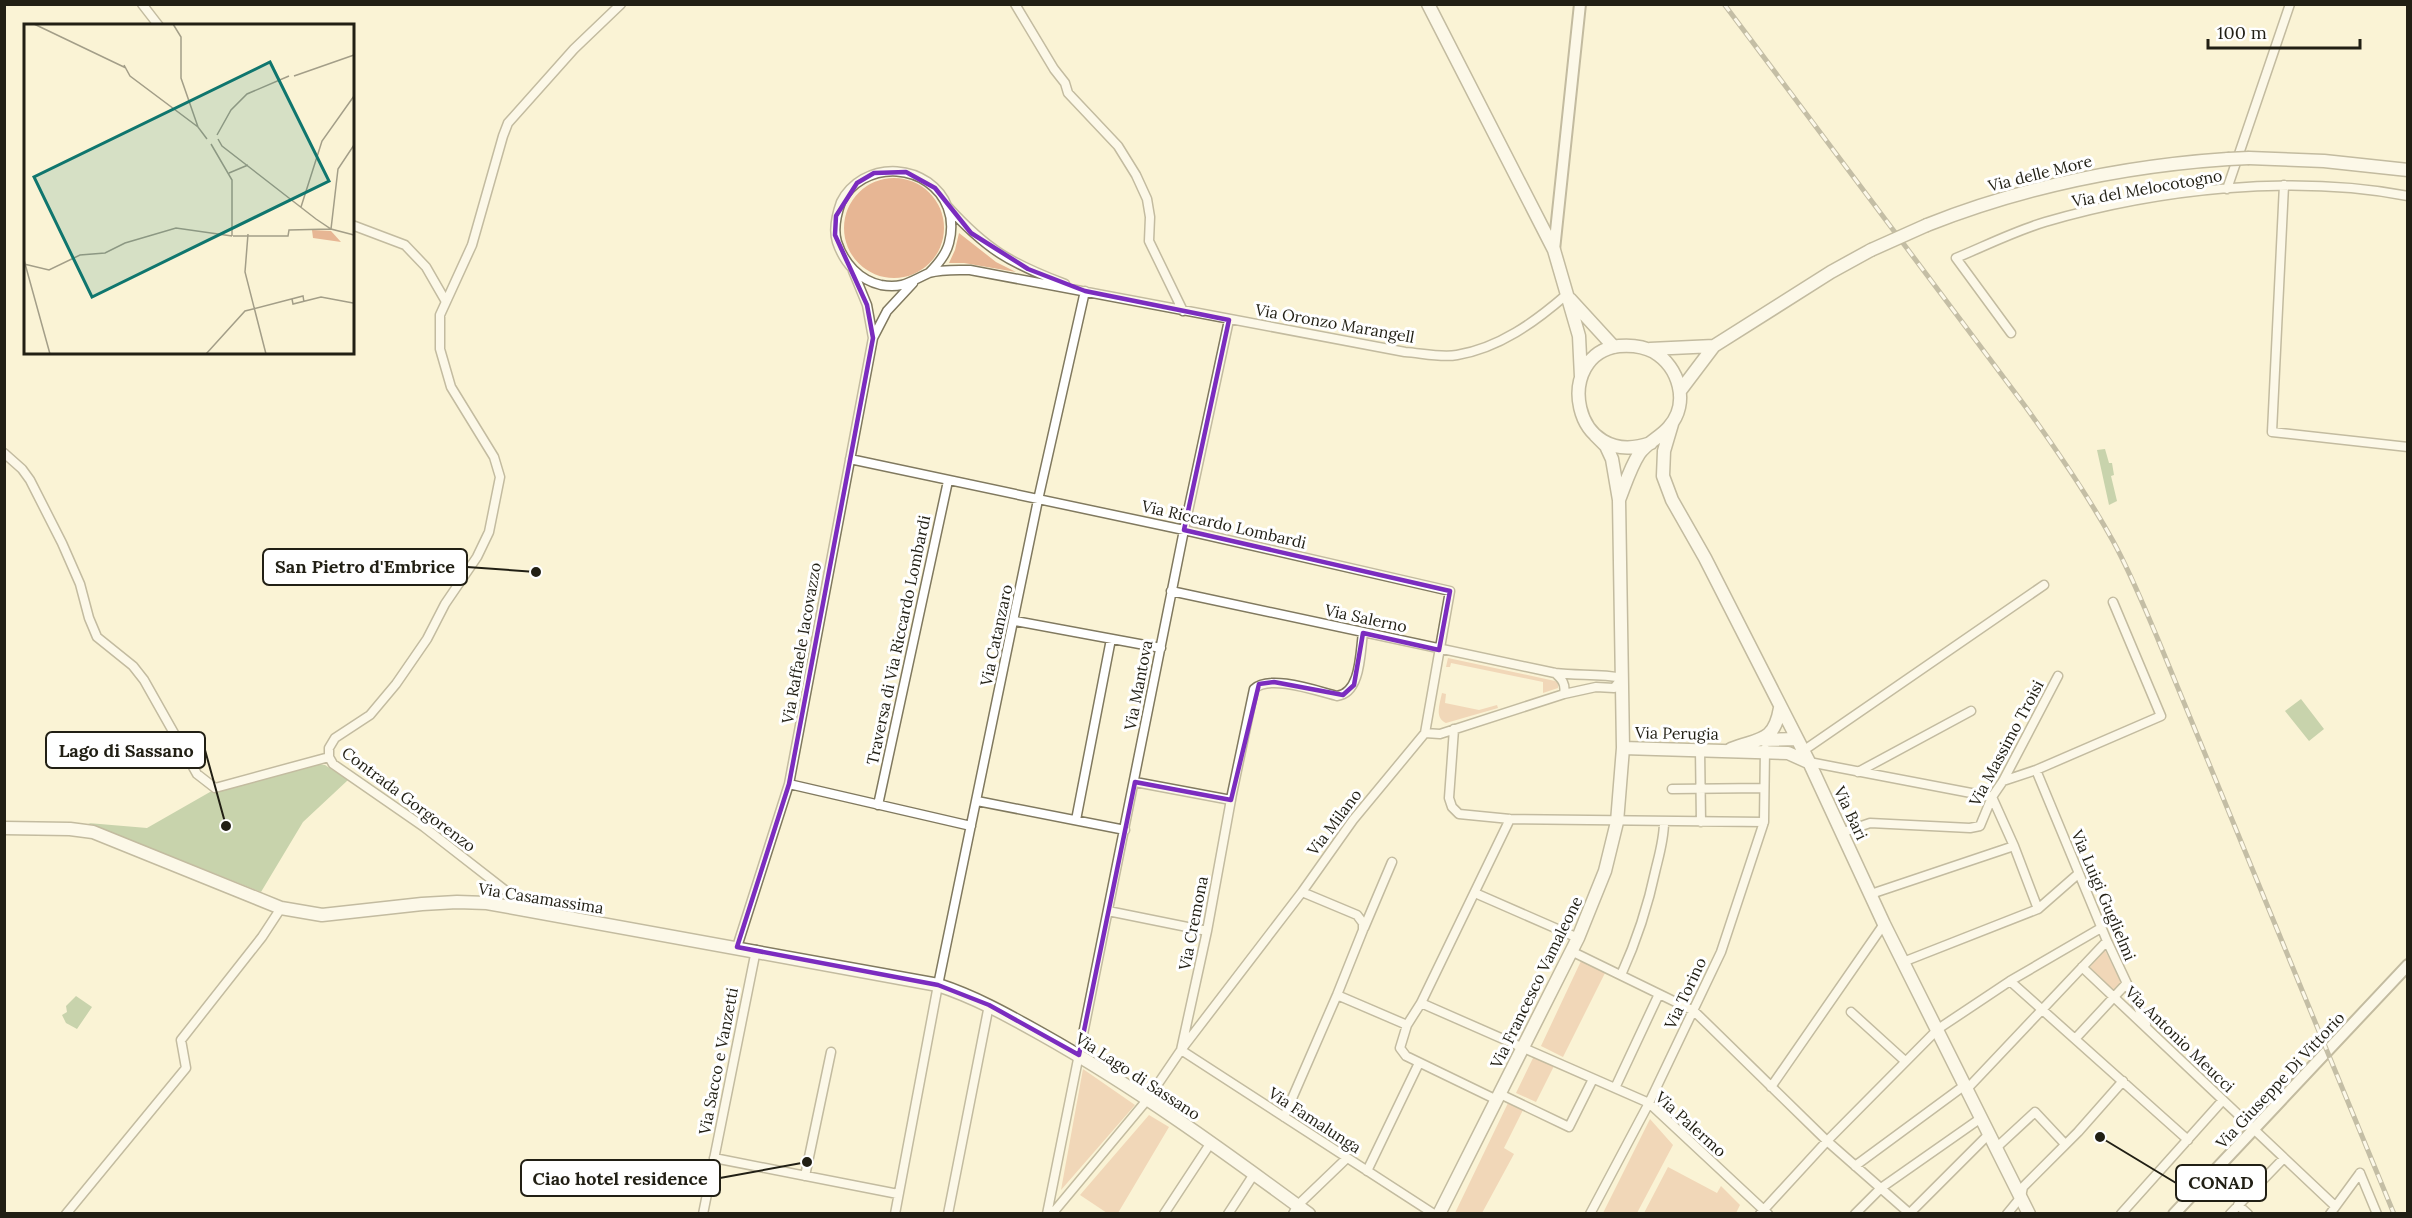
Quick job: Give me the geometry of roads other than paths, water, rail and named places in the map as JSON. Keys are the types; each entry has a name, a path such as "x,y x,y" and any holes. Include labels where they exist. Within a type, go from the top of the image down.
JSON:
{"main road":[{"path":"1428,4 1554,250 1579,336 1581,377 1577,393 1579,408 1585,423 1595,435 1609,444 1625,447 1651,442"},
{"name":"Via delle More","path":"1714,346 1811,284 1871,250 1927,225 1992,202 2092,176 2138,168 2249,158 2324,161 2408,170"},
{"path":"1566,295 1614,347"},
{"path":"1581,377 1600,353 1614,347 1632,345 1649,349 1714,346"},
{"path":"1680,391 1714,346"},
{"path":"1618,500 1640,452 1660,437 1672,424 1679,408 1680,391 1677,378 1670,366 1649,349"},
{"name":"Via Bari","path":"1672,424 1664,451 1663,477 1672,500 1705,558 1797,739 1802,756 1884,924 2029,1214"},
{"name":"Via Francesco Vamaleone","path":"1439,1214 1578,938 1605,871 1617,822 1623,748 1618,500 1612,459 1606,446 1595,435"},
{"path":"1764,746 1778,722 1780,708"},
{"path":"1764,746 1797,739"},
{"path":"1779,752 1797,739"},
{"path":"1764,746 1779,752 1802,756"},
{"name":"Via Perugia","path":"1623,748 1730,750 1764,746"},
{"name":"Via Casamassima","path":"4,828 70,829 93,832 281,908 322,915 457,902 487,903 756,950 938,985"},
{"name":"Via Lago di Sassano","path":"938,985 966,994 989,1005 1078,1055 1148,1100 1254,1174 1295,1209 1309,1214"}],"street":[{"path":"142,4 157,24"},
{"name":"Contrada Gorgorenzo","path":"525,911 519,901 441,840 333,764 329,757 329,748 335,738 370,715 396,684 427,639 455,587 477,557 489,532 500,477 494,457 451,387 440,349 440,315 472,245 508,123 574,49 621,4"},
{"path":"1015,4 1054,69 1065,83 1068,93 1118,146 1136,175 1147,200 1150,217 1149,241 1183,311"},
{"path":"1554,250 1580,4"},
{"path":"2228,189 2290,4"},
{"path":"873,338 867,305 853,270 841,254 835,235 836,216 843,197 857,183 874,173 890,170 906,172 922,178 935,188 946,205 971,233 997,253 1028,269 1085,291"},
{"path":"2284,185 2272,432 2408,447"},
{"name":"Via del Melocotogno","path":"2011,333 1956,258 2043,223 2106,207 2228,189 2284,185 2337,186 2408,196"},
{"path":"853,270 881,285 897,286 913,282 929,273 942,259 949,242 951,224 946,205"},
{"path":"354,226 405,245 426,267 447,296"},
{"path":"929,273 950,269 970,270 1085,291"},
{"path":"873,338 887,311 913,282"},
{"name":"Via Oronzo Marangell","path":"1085,291 1405,352 1455,356 1499,342 1546,312 1566,295"},
{"name":"Via Catanzaro","path":"895,1214 938,985 1015,621 1038,500 1085,291"},
{"name":"Via Mantova","path":"1047,1214 1135,782 1171,591 1229,320"},
{"name":"Via Raffaele Iacovazzo","path":"737,947 789,784 873,338"},
{"path":"4,453 22,469 30,480 62,543 80,584 89,618 97,637 133,666 144,680 197,774 203,780 215,788 329,757"},
{"name":"Via Riccardo Lombardi","path":"850,459 1184,530 1450,591 1425,733"},
{"name":"Traversa di Via Riccardo Lombardi","path":"878,805 948,481"},
{"path":"1802,756 2044,585"},
{"name":"Via Salerno","path":"1171,591 1555,673 1578,676 1608,675 1622,678"},
{"path":"2003,781 2036,770 2161,716 2113,602"},
{"path":"1015,621 1161,648"},
{"name":"Via Cremona","path":"1181,1050 1208,931 1254,689 1259,684 1274,682 1337,696 1343,695 1354,685 1364,633"},
{"path":"1076,820 1111,639"},
{"path":"1555,673 1562,679 1565,687 1564,694"},
{"name":"Via Massimo Troisi","path":"1841,833 1870,822 1975,828 1980,826 1992,797 2003,781 2058,676"},
{"path":"1425,733 1440,734 1564,694 1596,687 1614,688 1622,678"},
{"path":"1858,772 1971,711"},
{"path":"1455,729 1449,798 1452,807 1460,814 1510,819 1617,822 1764,822"},
{"name":"Via Milano","path":"1052,1214 1148,1100 1181,1050 1353,820 1425,733"},
{"name":"Via Torino","path":"1590,1214 1649,1103 1722,952 1764,822 1764,746"},
{"path":"1700,749 1701,822"},
{"path":"1764,772 1779,752"},
{"path":"1802,756 1858,772 1992,797 2038,909"},
{"name":"Via Luigi Guglielmi","path":"2036,770 2101,928 2149,1030"},
{"path":"1135,782 1231,801"},
{"path":"789,784 971,826"},
{"path":"1672,789 1764,788"},
{"path":"977,801 1125,831"},
{"path":"1510,819 1421,1003 1407,1026 1400,1048 1406,1056 1419,1063 1569,1127 1593,1079"},
{"path":"1622,975 1639,935 1649,903 1664,835 1664,822"},
{"path":"1871,894 2014,846"},
{"path":"1284,1117 1392,862"},
{"path":"1903,962 2038,909 2078,874"},
{"path":"1302,891 1357,915 1363,924 1363,930"},
{"path":"1475,893 1578,938"},
{"path":"66,1214 186,1068 182,1040 262,938 281,908"},
{"path":"1108,911 1208,931"},
{"path":"1771,1087 1884,924"},
{"path":"1764,1212 1827,1141 1938,1029 2010,981 2101,928"},
{"path":"1855,1166 1966,1087 2107,941"},
{"name":"Via Sacco e Vanzetti","path":"703,1214 756,950"},
{"path":"1571,951 1694,1011 1827,1141 1909,1213 1989,1134"},
{"name":"Via Giuseppe Di Vittorio","path":"2174,1214 2408,965"},
{"name":"Via Antonio Meucci","path":"2082,967 2284,1158 2333,1210"},
{"path":"2010,981 2188,1140"},
{"path":"2075,1040 2126,984"},
{"path":"1615,1088 1659,994"},
{"path":"1337,995 1407,1026"},
{"name":"Via Palermo","path":"1421,1003 1649,1103 1764,1212"},
{"path":"948,1214 989,1005"},
{"path":"1851,1012 1905,1061"},
{"name":"Via Famalunga","path":"1181,1050 1434,1214"},
{"path":"804,1176 831,1052"},
{"path":"1366,1171 1419,1063"},
{"path":"2007,1214 2021,1197 2023,1187 2123,1081"},
{"path":"2121,1214 2223,1100"},
{"path":"1996,1148 2035,1112 2065,1144"},
{"path":"1855,1214 1881,1188 1981,1118"},
{"path":"1164,1214 1210,1144"},
{"path":"714,1158 898,1194"},
{"path":"1295,1209 1347,1158"},
{"path":"2230,1214 2284,1158"},
{"path":"2333,1210 2360,1173 2377,1214"},
{"path":"1228,1214 1254,1174"},
{"path":"2238,1205 2248,1214"}],"railway":[{"path":"1724,4 2025,406 2071,472 2113,541 2157,637 2394,1214"}],"place":[{"name":"San Pietro d'Embrice","path":"536,572"},
{"name":"Lago di Sassano","path":"226,826"},
{"name":"CONAD","path":"2100,1137"},
{"name":"Ciao hotel residence","path":"807,1162"}]}
